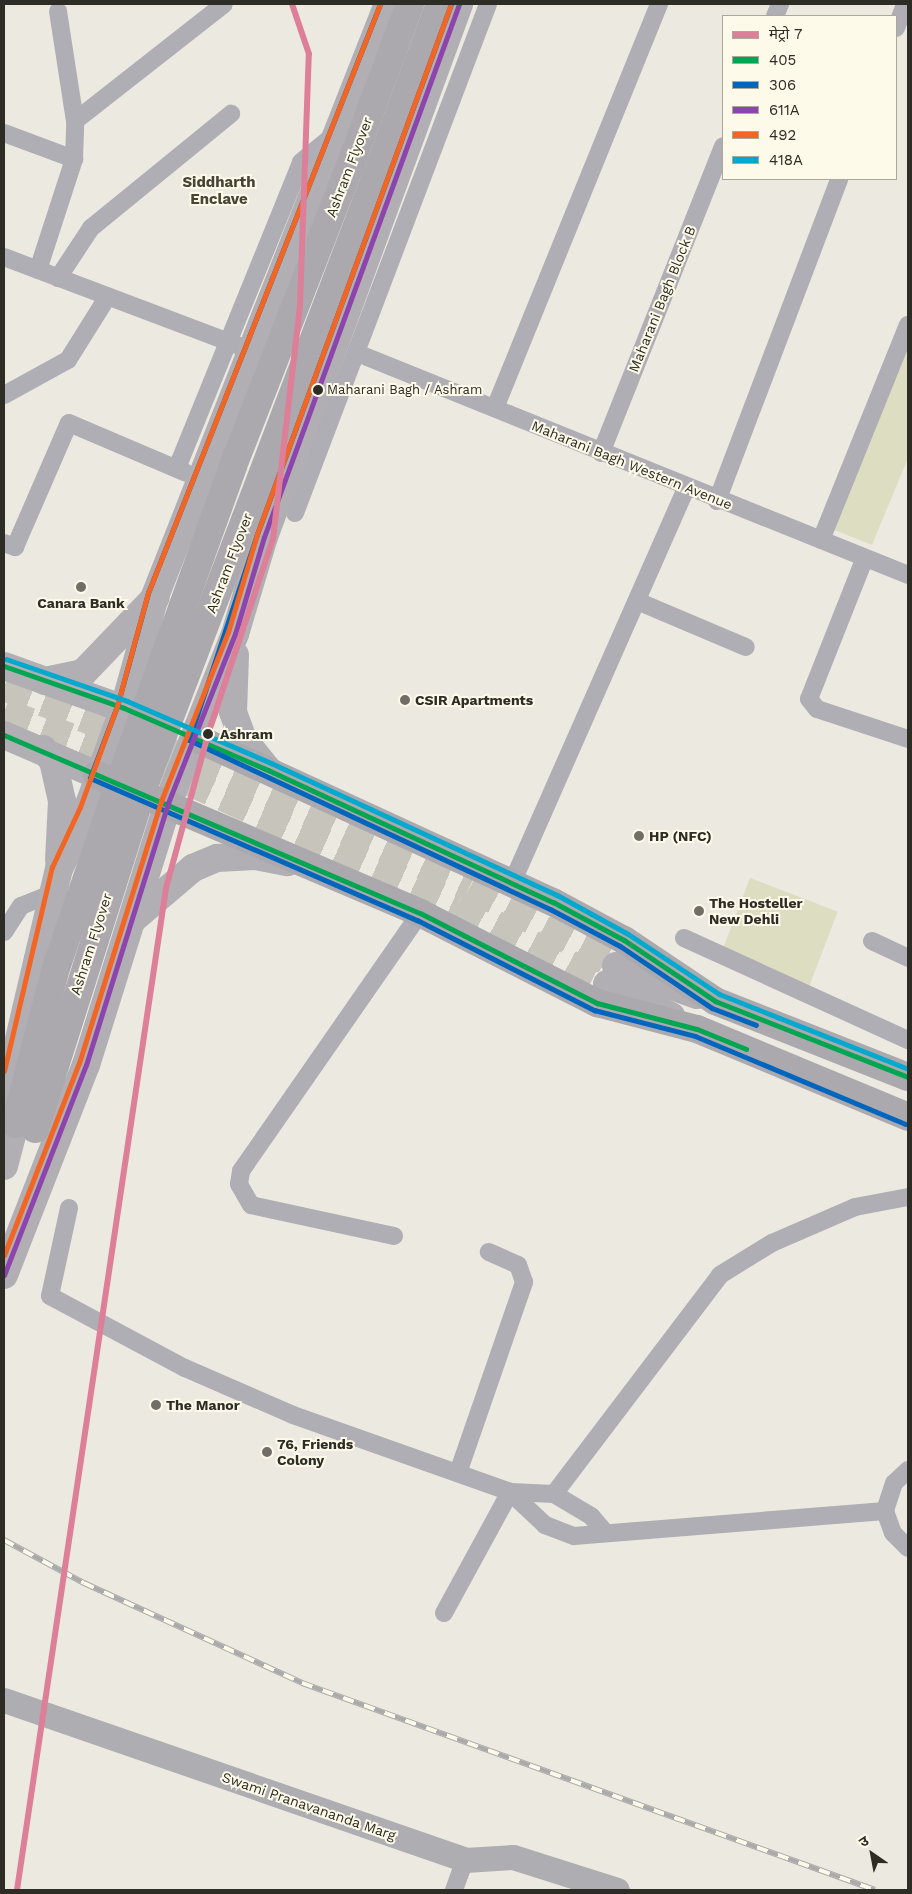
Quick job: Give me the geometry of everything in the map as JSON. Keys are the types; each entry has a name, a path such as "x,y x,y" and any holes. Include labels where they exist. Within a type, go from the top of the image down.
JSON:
{"highway":[{"name":"Ashram Flyover","path":"18,1118 56,968 126,763 233,466 410,4"},
{"name":"Ashram Flyover","path":"18,1118 440,4"},
{"path":"196,738 512,883 624,940 715,1001 908,1077"},
{"path":"98,775 168,803 420,913 598,1003 698,1029 908,1117"}],"main road":[{"path":"55,882 88,810 98,775 124,708 155,596 201,483 241,346 338,132 388,4"},
{"path":"4,1275 20,1224 86,1065 168,803 196,738 235,634 264,537 459,4"},
{"path":"190,509 264,537"},
{"path":"155,596 235,634"},
{"path":"45,681 83,673 155,596"},
{"path":"235,634 233,712 243,739 268,770"},
{"path":"4,666 124,708 196,738"},
{"path":"4,735 43,749 98,775"},
{"path":"4,1166 18,1118 55,882 62,801 53,762 43,749"},
{"path":"133,919 193,868 217,858 256,856 307,865"},
{"path":"55,882 133,919"},
{"path":"698,1029 612,975 715,1001"},
{"path":"18,1118 20,1224"}],"street":[{"path":"75,121 224,4"},
{"path":"295,513 488,4"},
{"path":"495,408 659,4"},
{"path":"897,25 905,4"},
{"path":"38,270 74,159 75,121 58,12"},
{"path":"58,278 91,228 231,114"},
{"path":"4,133 74,159"},
{"name":"Maharani Bagh Block B","path":"601,453 722,149"},
{"path":"718,501 839,180"},
{"path":"4,275 11,260 241,346 177,468"},
{"path":"4,395 68,360 108,296"},
{"path":"821,540 908,325"},
{"name":"Maharani Bagh Western Avenue","path":"357,353 718,501 821,540 864,560 908,575"},
{"path":"4,543 15,547 69,423 177,468 201,483"},
{"path":"512,883 686,488"},
{"path":"864,560 809,699 818,710 908,739"},
{"path":"637,601 746,646"},
{"path":"4,932 8,914 55,882"},
{"path":"394,1236 252,1205 239,1184 241,1171 420,913"},
{"path":"684,938 908,1040"},
{"path":"872,941 908,958"},
{"path":"554,1494 720,1275 772,1242 855,1206 908,1197"},
{"path":"69,1208 50,1296 185,1368 293,1415 459,1470 510,1492 554,1494 591,1516 604,1531"},
{"path":"459,1470 524,1282 518,1265 489,1252"},
{"path":"908,1470 894,1483 885,1511 893,1533 908,1548"},
{"path":"510,1492 528,1513 557,1533 574,1536 604,1531 885,1511"},
{"path":"444,1613 510,1492"},
{"name":"Swami Pranavananda Marg","path":"4,1700 465,1860 513,1857 617,1890"},
{"path":"454,1890 465,1860"}],"green space":[{"path":"908,344 908,458 872,545 832,529"},
{"path":"750,878 838,912 808,988 721,955"}],"tunnel":[{"path":"4,687 193,761 470,887 616,966"},
{"path":"4,712 185,780 458,904 607,984"}],"railway":[{"path":"4,1540 84,1583 302,1683 875,1890"}],"metro line":[{"name":"7","path":"17,1890 166,888 209,731 273,539 300,306 309,54 292,4"}],"transit line":[{"name":"306","path":"380,4 148,593 117,706 90,778 417,920 594,1010 695,1036 905,1124"},
{"name":"492","path":"4,1071 52,867 80,807 117,706 148,593 380,4"},
{"name":"306","path":"451,4 257,534 189,740 550,909 620,946 712,1008 756,1025"},
{"name":"492","path":"4,1255 79,1063 161,801 228,632 257,534 451,4"},
{"name":"611A","path":"4,1275 86,1065 168,803 235,634 264,537 459,4"},
{"name":"418A","path":"6,659 127,701 271,763 557,895 628,934 719,994 908,1069"},
{"name":"405","path":"4,666 124,708 268,770 553,902 624,940 715,1001 908,1077"},
{"name":"405","path":"4,735 420,913 597,1003 697,1029 746,1049"}],"place":[{"name":"Maharani Bagh / Ashram","path":"318,390"},
{"name":"Canara Bank","path":"81,587"},
{"name":"CSIR Apartments","path":"405,700"},
{"name":"Ashram","path":"208,734"},
{"name":"HP (NFC)","path":"639,836"},
{"name":"The Hosteller New Dehli","path":"699,911"},
{"name":"The Manor","path":"156,1405"},
{"name":"76, Friends Colony","path":"267,1452"}],"district":[{"name":"Siddharth Enclave","path":"219,190"}]}
